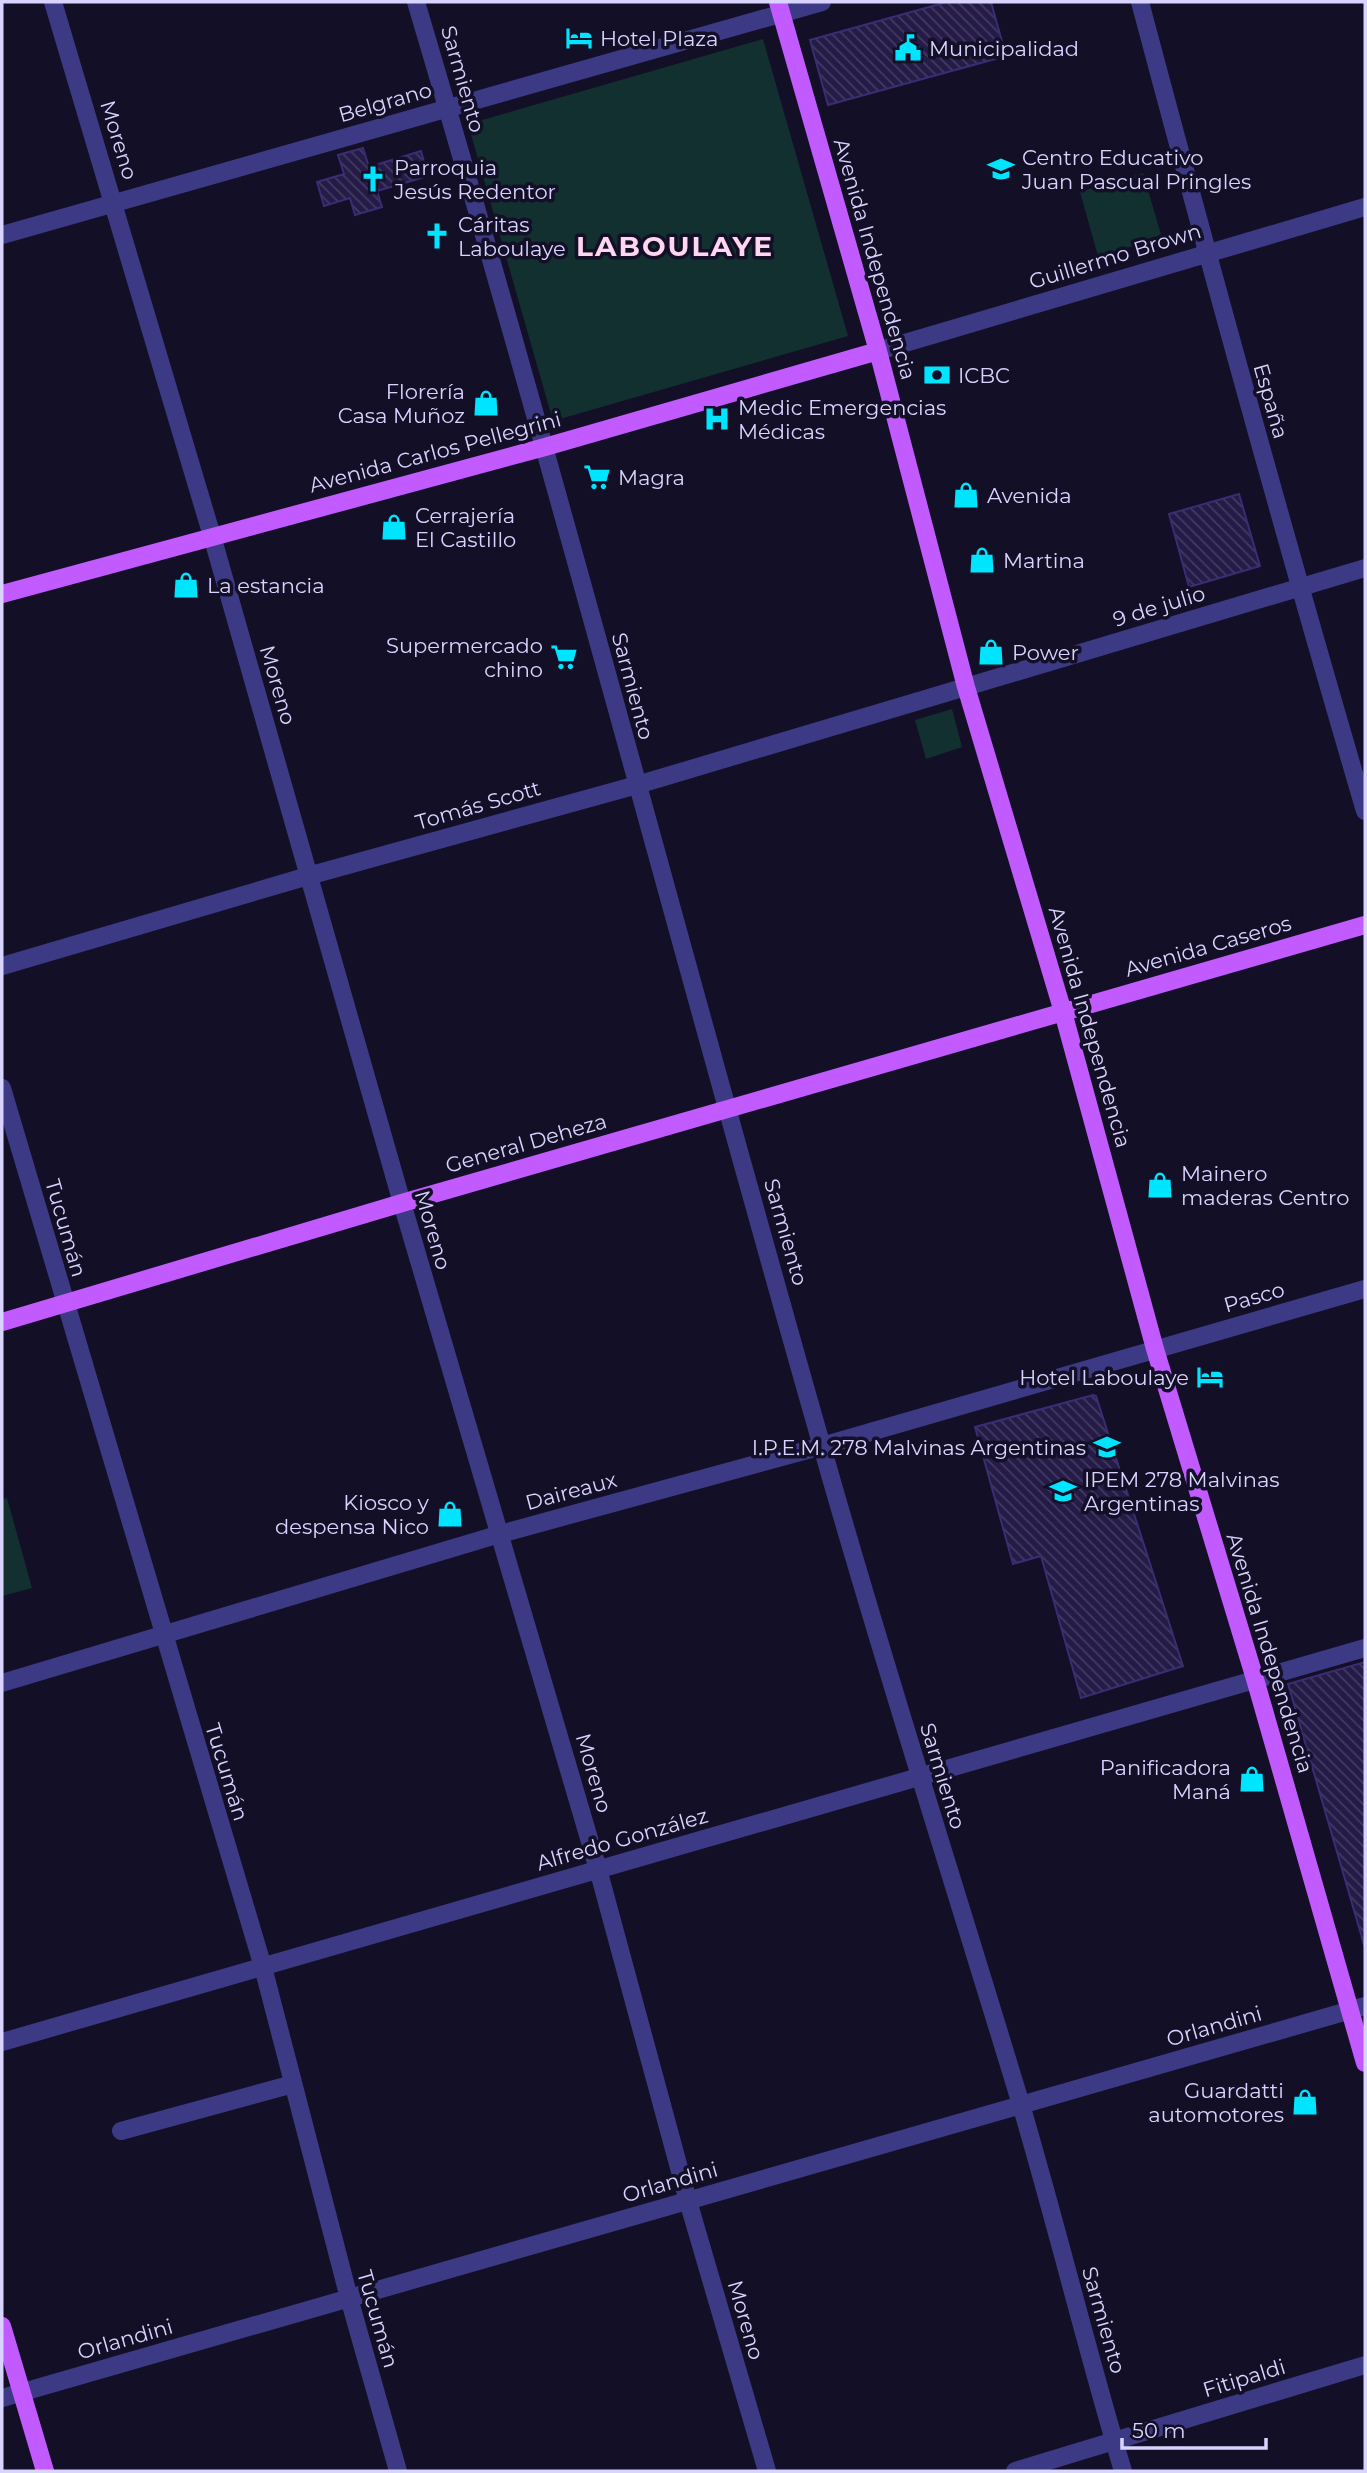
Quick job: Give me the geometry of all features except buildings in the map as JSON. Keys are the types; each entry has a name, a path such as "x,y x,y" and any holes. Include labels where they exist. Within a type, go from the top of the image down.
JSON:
{"main road":[{"name":"Avenida Independencia","path":"779,8 878,351 966,687 1063,1012 1155,1349 1358,2008 1365,2063"},
{"name":"Avenida Carlos Pellegrini","path":"2,594 545,447 878,351"},
{"name":"Avenida Caseros","path":"1063,1012 1365,925"},
{"name":"General Deheza","path":"2,1322 1063,1012"},
{"path":"2,2326 44,2471"}],"street":[{"name":"Moreno","path":"53,2 212,536 402,1203 598,1869 688,2201 767,2471"},
{"name":"Sarmiento","path":"416,2 545,447 636,785 822,1447 919,1776 1021,2105 1123,2471"},
{"name":"Belgrano","path":"2,235 779,8 822,2"},
{"name":"España","path":"1140,2 1206,253 1365,811"},
{"name":"Guillermo Brown","path":"878,351 1365,207"},
{"name":"9 de julio","path":"966,687 1365,568"},
{"name":"Tomás Scott","path":"2,966 308,876 636,785 966,687"},
{"name":"Tucumán","path":"2,1088 262,1967 348,2298 398,2471"},
{"name":"Pasco","path":"1155,1349 1365,1290"},
{"name":"Daireaux","path":"2,1683 500,1534 822,1447 1155,1349"},
{"name":"Alfredo González","path":"2,2042 1365,1648"},
{"name":"Orlandini","path":"2,2398 1358,2008"},
{"path":"121,2131 293,2084"},
{"name":"Fitipaldi","path":"1015,2471 1365,2365"}],"green space":[{"path":"763,39 848,336 553,421 468,124"},
{"path":"1143,173 1162,238 1098,256 1080,192"},
{"path":"952,709 962,747 926,759 915,720"},
{"path":"7,1498 32,1588 2,1596 2,1499"}],"place":[{"name":"Hotel Plaza","path":"579,38"},
{"name":"Municipalidad","path":"908,48"},
{"name":"Centro Educativo Juan Pascual Pringles","path":"1001,169"},
{"name":"Parroquia Jesús Redentor","path":"373,179"},
{"name":"Cáritas Laboulaye","path":"437,236"},
{"name":"ICBC","path":"937,375"},
{"name":"Florería Casa Muñoz","path":"486,403"},
{"name":"Medic Emergencias Médicas","path":"717,419"},
{"name":"Magra","path":"597,477"},
{"name":"Avenida","path":"966,495"},
{"name":"Cerrajería El Castillo","path":"394,527"},
{"name":"Martina","path":"982,560"},
{"name":"La estancia","path":"186,585"},
{"name":"Power","path":"991,652"},
{"name":"Supermercado chino","path":"564,657"},
{"name":"Mainero maderas Centro","path":"1160,1185"},
{"name":"Hotel Laboulaye","path":"1210,1377"},
{"name":"I.P.E.M. 278 Malvinas Argentinas","path":"1107,1447"},
{"name":"IPEM 278 Malvinas Argentinas","path":"1063,1491"},
{"name":"Kiosco y despensa Nico","path":"450,1514"},
{"name":"Panificadora Maná","path":"1252,1779"},
{"name":"Guardatti automotores","path":"1305,2102"}],"district":[{"name":"LABOULAYE","path":"675,246"}]}
